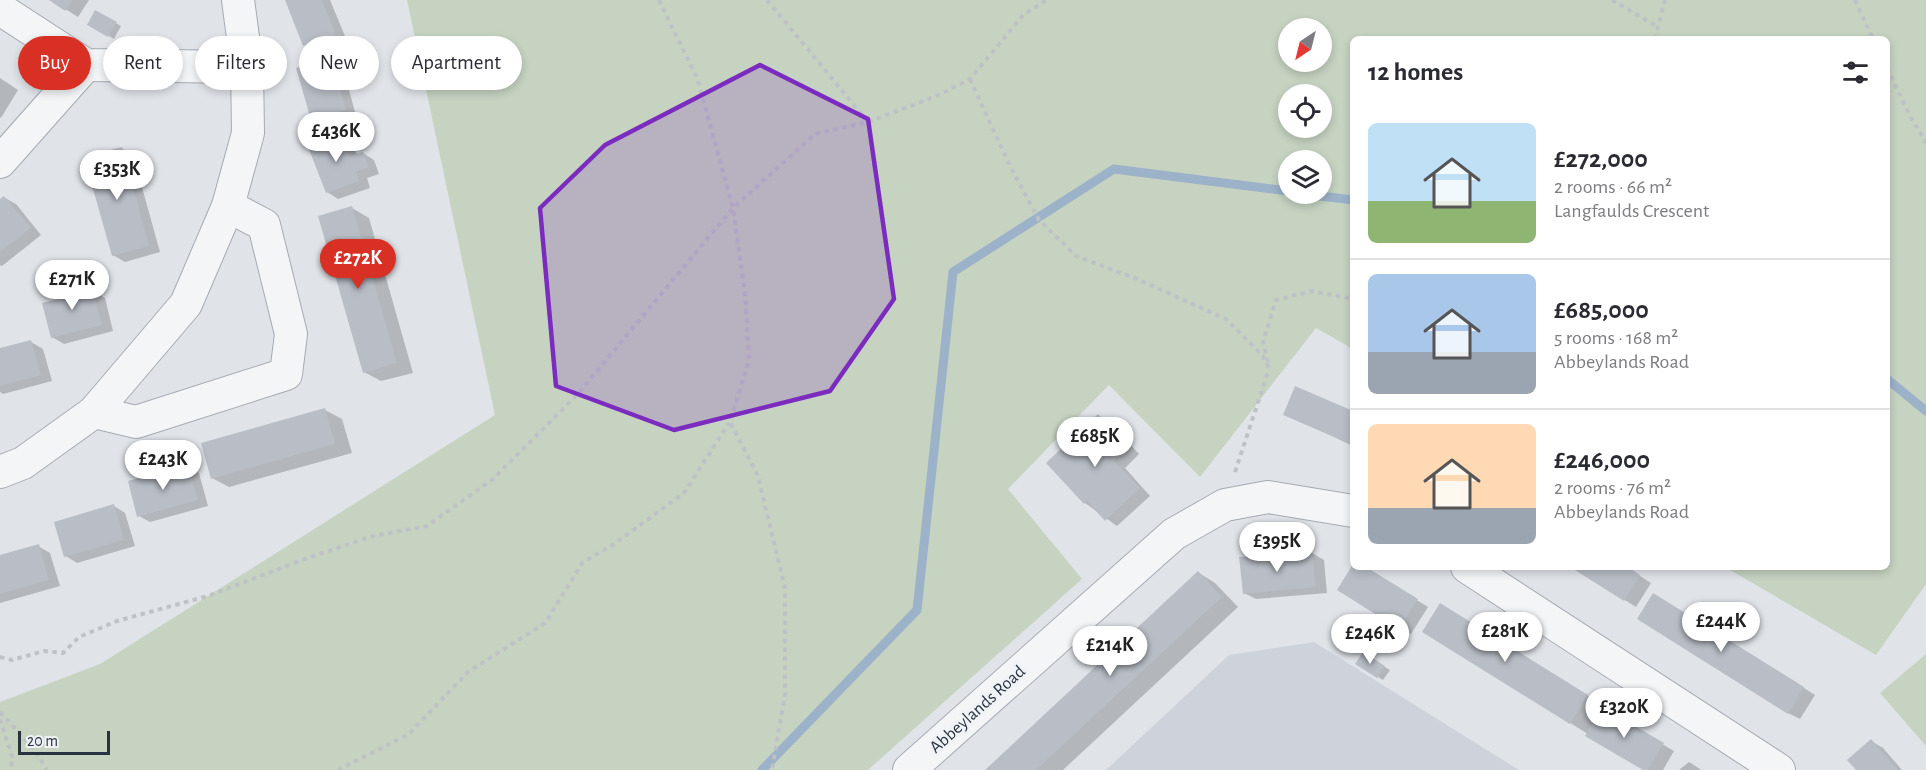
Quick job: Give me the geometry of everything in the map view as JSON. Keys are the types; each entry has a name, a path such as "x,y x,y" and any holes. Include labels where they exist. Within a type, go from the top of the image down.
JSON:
{"street":[{"path":"237,0 242,36"},
{"path":"0,9 41,36"},
{"path":"91,65 195,66"},
{"path":"0,162 64,90"},
{"path":"0,472 23,463 94,412 186,303 228,206 248,132 247,90"},
{"path":"94,412 136,422 286,374 291,334 264,225 228,206"},
{"name":"Abbeylands Road","path":"909,770 1174,534 1225,505 1268,497 1350,511"},
{"path":"1472,570 1779,770"}],"path":[{"path":"338,770 409,734 468,672 545,623 583,562 614,544 684,493 730,422 749,360 745,294 733,208 697,78 659,0"},
{"path":"766,0 868,122"},
{"path":"0,657 12,660 44,651 63,653 79,637 117,621 208,596 373,536 428,526 493,479 577,395 733,208 815,134 868,122 939,95 970,80 1024,14 1047,0"},
{"path":"1612,0 1658,27"},
{"path":"1656,36 1665,0"},
{"path":"1855,0 1872,36"},
{"path":"1890,74 1926,143"},
{"path":"970,80 1009,164 1039,220 1076,256 1137,279 1226,319 1263,356 1270,371"},
{"path":"1225,505 1270,371 1263,342 1276,300 1312,291 1350,298"},
{"path":"730,422 758,476 785,588 785,694 772,770"},
{"path":"0,712 34,748 47,770"},
{"path":"0,719 13,759 10,770"}],"highlighted area":[{"path":"760,65 868,119 894,299 830,391 674,430 556,386 540,208 605,145"}],"shaded area":[{"path":"1314,642 1519,770 1106,770 1229,655"}],"green space":[{"path":"407,0 1926,0 1926,584 1876,655 1730,570 1890,570 1890,36 1350,36 1350,347 1316,328 1200,477 1109,385 1008,489 1082,579 868,770 0,770 0,702 100,664 495,415 426,90 522,90 522,36 415,36"},
{"path":"1926,654 1926,746 1880,693"}],"building":[{"path":"49,0 73,0 65,11"},
{"path":"285,0 322,0 336,35 299,36"},
{"path":"95,10 117,22 109,36 87,25"},
{"path":"302,90 340,90 346,110 311,120"},
{"path":"340,132 349,157 363,152 369,167 356,172 359,181 326,193 307,144"},
{"path":"122,147 149,246 112,256 84,157"},
{"path":"4,196 31,228 0,252 0,199"},
{"path":"352,206 397,363 363,373 318,216"},
{"path":"85,281 88,291 93,290 102,325 51,338 42,303 69,296 66,285"},
{"path":"31,340 41,375 0,386 0,348"},
{"path":"1295,386 1350,410 1350,444 1283,415"},
{"path":"325,408 335,444 211,479 201,443"},
{"path":"1098,414 1129,447 1114,461 1140,488 1105,521 1087,501 1084,504 1046,463"},
{"path":"188,465 198,500 137,517 128,481"},
{"path":"114,504 124,540 64,557 54,522"},
{"path":"39,544 49,580 0,594 0,555"},
{"path":"1312,552 1316,587 1243,594 1239,557"},
{"path":"1350,569 1371,570 1418,599 1399,629 1337,590"},
{"path":"1575,570 1632,570 1640,575 1624,601"},
{"path":"1198,571 1222,597 1036,770 985,770"},
{"path":"1653,593 1804,687 1788,714 1637,619"},
{"path":"1440,603 1588,695 1570,724 1422,632"},
{"path":"1363,652 1385,666 1377,678 1355,664"},
{"path":"1602,707 1664,743 1648,770 1643,770 1585,736"},
{"path":"1871,739 1898,770 1856,770 1847,760"}],"waterway":[{"path":"762,770 917,610 953,272 1114,169 1278,190"},
{"path":"1332,197 1350,200"},
{"path":"1890,381 1926,411"}]}
